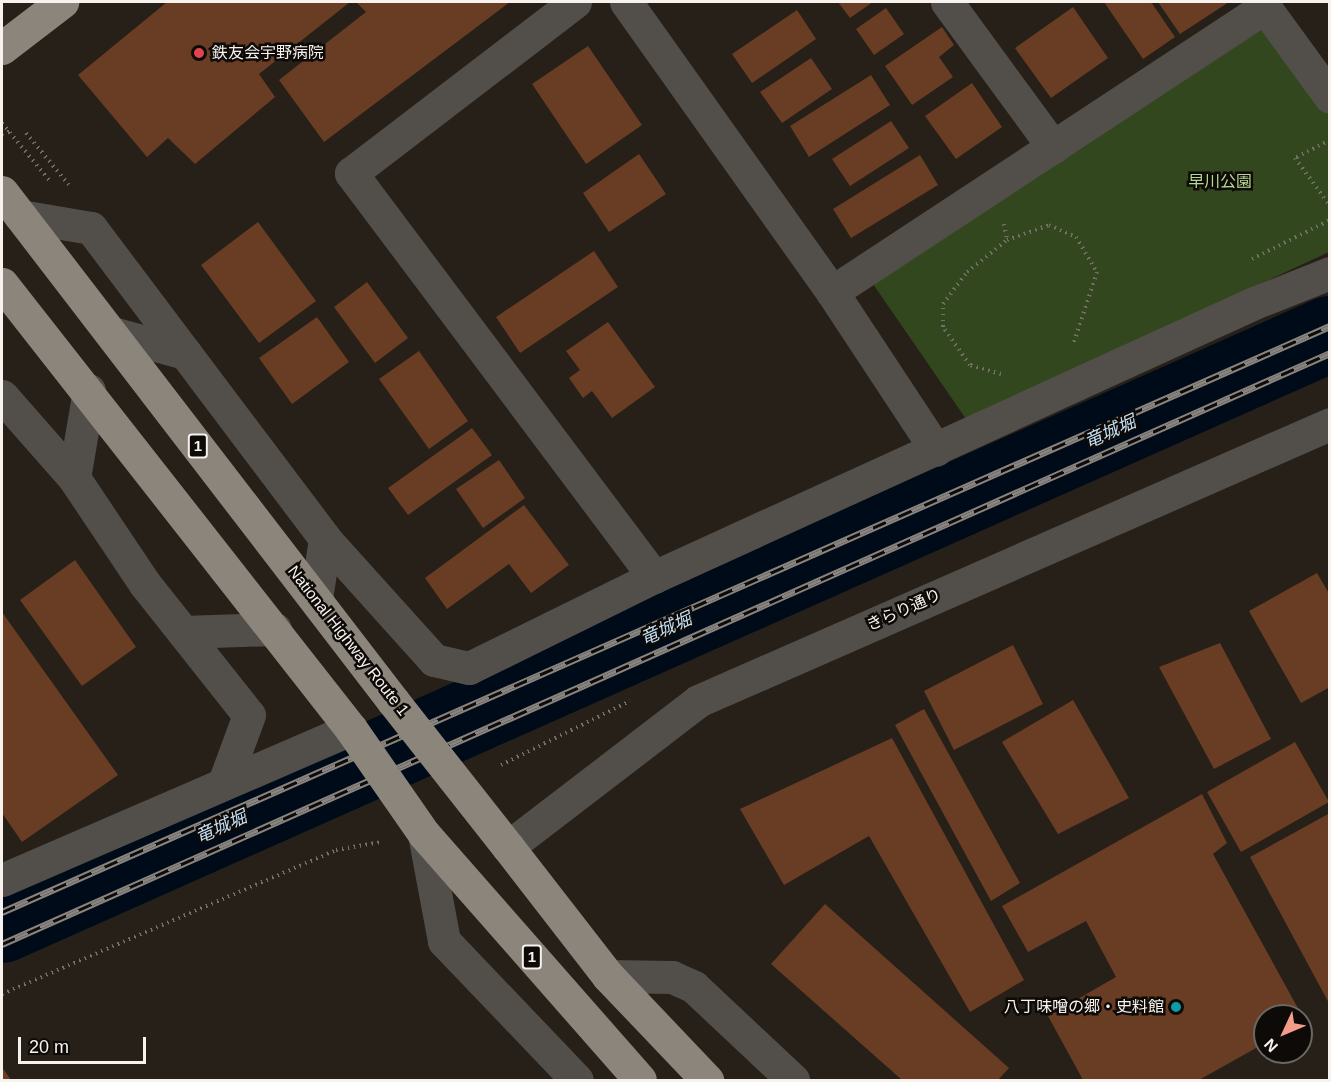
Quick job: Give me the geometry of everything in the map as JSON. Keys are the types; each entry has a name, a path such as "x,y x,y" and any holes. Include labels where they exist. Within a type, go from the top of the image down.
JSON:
{"highway":[{"path":"2,48 62,2"},
{"name":"National Highway Route 1","path":"11,204 393,701 608,976 708,1080"},
{"name":"1","path":"2,284 89,390 275,629 351,729 424,834 640,1080"}],"street":[{"path":"575,2 351,173 654,577"},
{"path":"626,2 832,292 936,450"},
{"path":"947,2 1053,147"},
{"path":"832,292 1053,147 1263,4 1329,97"},
{"path":"11,204 91,228 325,539 434,660 469,668 654,577 1254,303 1329,273"},
{"path":"112,333 185,353"},
{"path":"74,478 89,390"},
{"path":"2,396 74,478 183,632 249,715 225,780"},
{"name":"きらり通り","path":"508,847 698,701 1329,424"},
{"path":"316,599 325,539"},
{"path":"183,632 275,629"},
{"path":"6,871 351,729"},
{"path":"424,834 444,941 576,1080"},
{"path":"608,976 672,977 694,987 794,1080"}],"path":[{"path":"2,123 51,183"},
{"path":"2,135 10,131"},
{"path":"26,133 76,193"},
{"path":"1329,140 1296,158 1329,206"},
{"path":"1014,372 1004,375 970,365 943,327 943,303 967,272 1007,240 1049,225 1076,237 1097,272 1071,350"},
{"path":"501,765 636,699"},
{"path":"2,994 336,850 424,834"}],"green space":[{"name":"早川公園","path":"1263,21 1329,113 1329,252 966,419 873,284"}],"building":[{"path":"167,2 350,2 259,74 275,97 195,164 168,138 147,157 78,75"},
{"path":"356,2 510,2 324,142 279,80 366,12"},
{"path":"838,2 873,2 850,18"},
{"path":"1104,2 1151,2 1175,37 1143,59"},
{"path":"1158,2 1229,2 1180,34"},
{"path":"1073,7 1108,58 1051,98 1015,48"},
{"path":"886,8 904,34 874,55 856,29"},
{"path":"797,10 816,39 752,83 732,54"},
{"path":"942,27 954,45 939,57 953,77 912,105 885,66"},
{"path":"588,46 642,125 586,164 532,84"},
{"path":"811,58 832,89 782,123 760,92"},
{"path":"871,75 890,105 809,157 790,126"},
{"path":"972,83 1002,127 956,159 925,116"},
{"path":"891,121 909,148 850,186 832,159"},
{"path":"639,154 666,194 609,232 583,193"},
{"path":"920,155 938,185 851,238 833,209"},
{"path":"258,222 316,301 259,343 201,265"},
{"path":"594,251 618,287 520,353 496,317"},
{"path":"367,282 408,338 375,363 334,307"},
{"path":"317,317 349,362 292,404 259,358"},
{"path":"608,322 655,387 612,418 592,391 583,398 569,378 580,370 566,351"},
{"path":"419,351 468,421 429,449 379,379"},
{"path":"472,428 492,455 408,515 388,488"},
{"path":"499,460 525,498 483,528 456,489"},
{"path":"524,505 569,565 531,593 509,564 447,609 425,578"},
{"path":"75,560 136,647 82,686 20,600"},
{"path":"1317,573 1330,595 1330,687 1301,703 1249,611"},
{"path":"2,612 118,775 22,842 2,813"},
{"path":"1220,643 1271,739 1214,769 1159,667"},
{"path":"1013,645 1043,704 954,750 924,691"},
{"path":"1073,700 1129,798 1058,834 1002,742"},
{"path":"924,709 1020,883 991,901 895,725"},
{"path":"892,738 1024,980 970,1012 869,836 784,885 740,809"},
{"path":"1295,742 1329,802 1241,852 1207,792"},
{"path":"1202,794 1227,843 1213,854 1296,1004 1253,1004 1253,1050 1199,1080 1083,1080 1048,1016 1116,977 1086,921 1028,952 1002,906"},
{"path":"1330,813 1330,1005 1250,857"},
{"path":"825,904 1009,1068 998,1080 902,1080 771,964"},
{"path":"2,1067 11,1080 2,1080"}],"waterway":[{"name":"竜城堀","path":"2,925 1330,334"}],"railway":[{"path":"2,912 1330,326"},
{"path":"2,944 1330,353"}],"place":[{"name":"鉄友会宇野病院","path":"199,53"},
{"name":"八丁味噌の郷・史料館","path":"1176,1007"}]}
